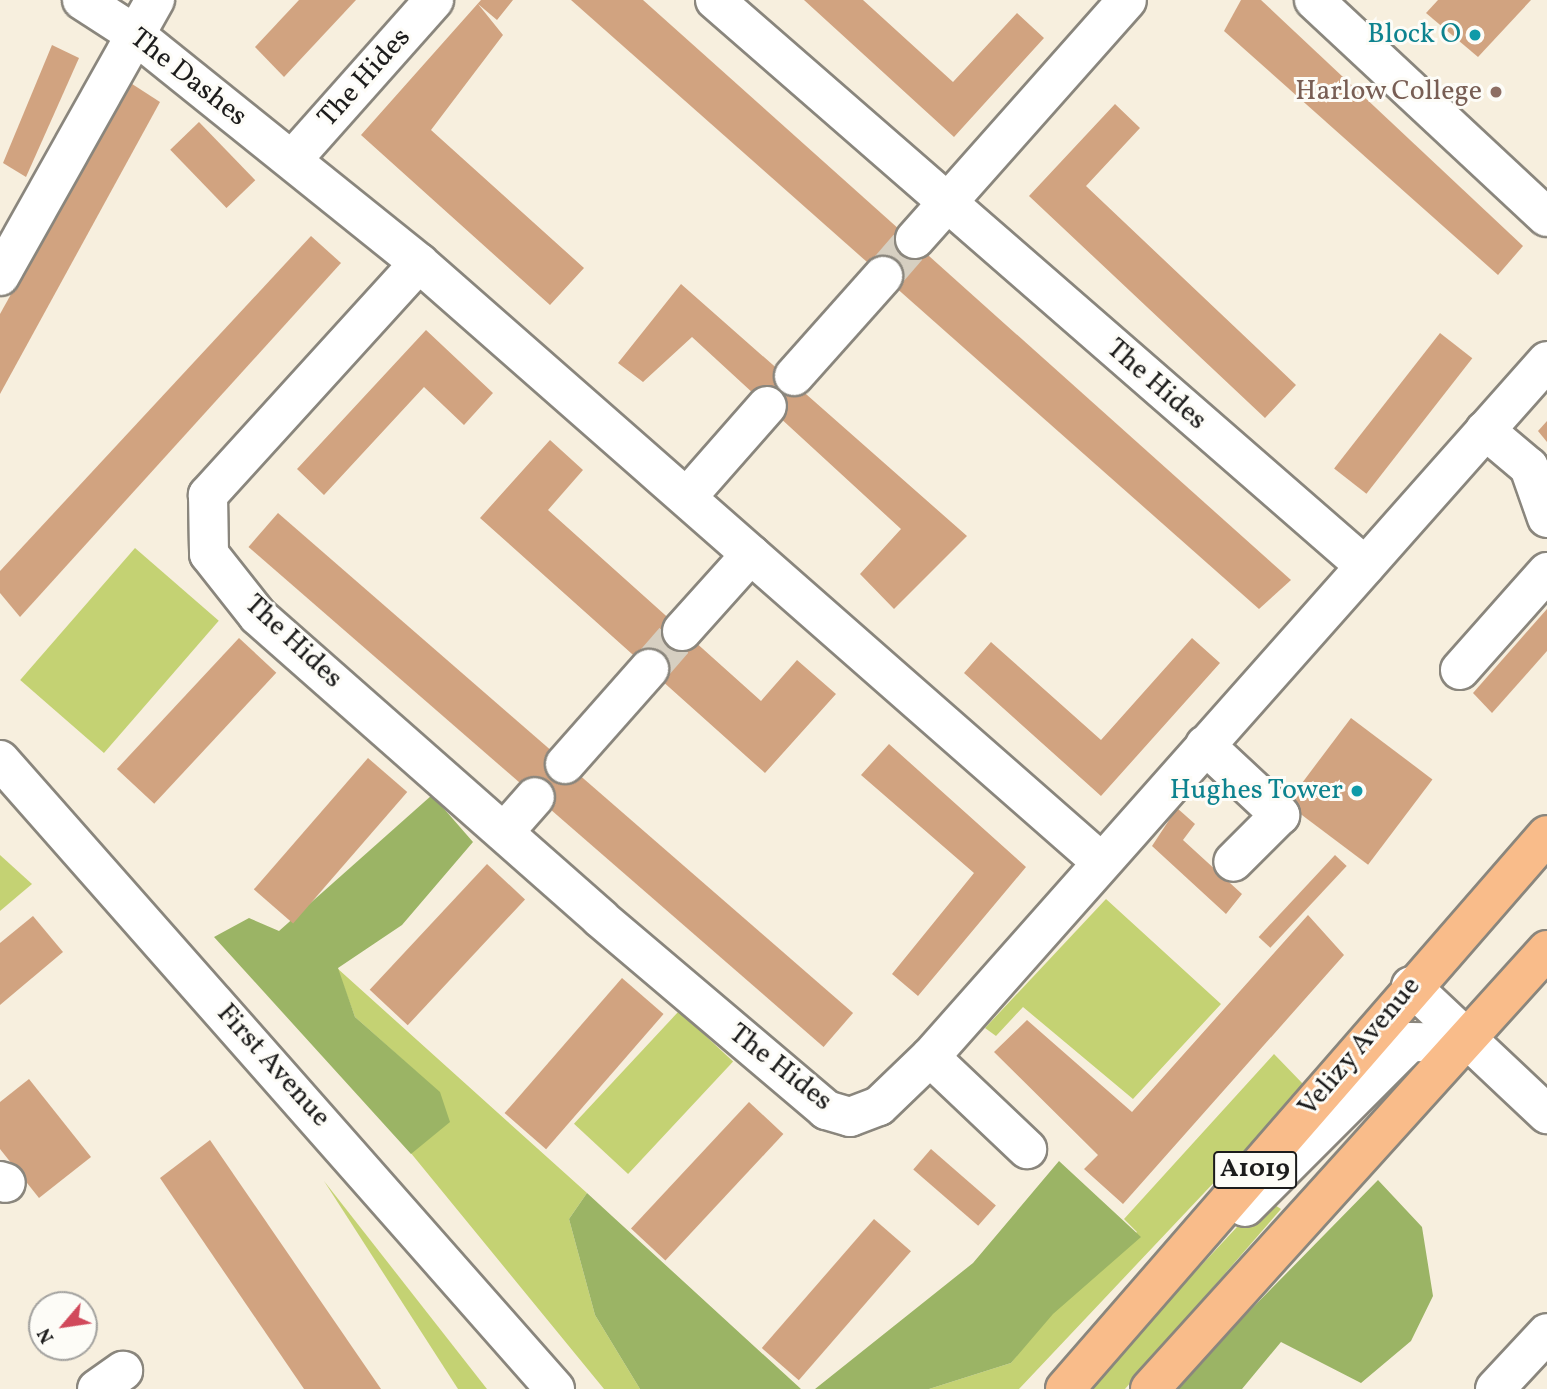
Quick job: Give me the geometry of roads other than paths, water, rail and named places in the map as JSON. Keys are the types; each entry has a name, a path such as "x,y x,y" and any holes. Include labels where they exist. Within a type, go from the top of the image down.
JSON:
{"main road":[{"name":"Velizy Avenue","path":"1065,1389 1099,1353 1411,986 1547,835"},
{"name":"A1019","path":"1150,1389 1468,1042 1547,950"}],"street":[{"name":"The Dashes","path":"82,0 135,36 292,160"},
{"path":"0,276 155,0"},
{"name":"The Hides","path":"292,160 434,0"},
{"name":"The Hides","path":"715,0 1365,566"},
{"path":"915,239 1127,0"},
{"path":"1314,0 1547,216"},
{"path":"292,160 419,263 1100,861"},
{"name":"The Hides","path":"419,263 208,495 209,554 258,616 826,1110 850,1117 879,1106 930,1057 1100,861 1547,361"},
{"path":"794,376 883,276"},
{"path":"687,498 767,406"},
{"path":"1486,430 1530,467 1547,518"},
{"path":"682,631 751,554"},
{"path":"1460,670 1547,572"},
{"path":"565,764 649,669"},
{"path":"1205,745 1280,815 1233,862"},
{"name":"First Avenue","path":"0,760 549,1384"},
{"path":"505,831 535,797"},
{"path":"1411,986 1547,1114"},
{"path":"1099,1353 1410,1042 1468,1042"},
{"path":"930,1057 1027,1149"},
{"path":"1495,1389 1544,1342"}],"tunnel":[{"path":"883,276 915,239"},
{"path":"649,669 682,631"}],"place":[{"name":"Block O","path":"1475,35"},
{"name":"Harlow College","path":"1496,92"},
{"name":"Hughes Tower","path":"1357,791"}]}
